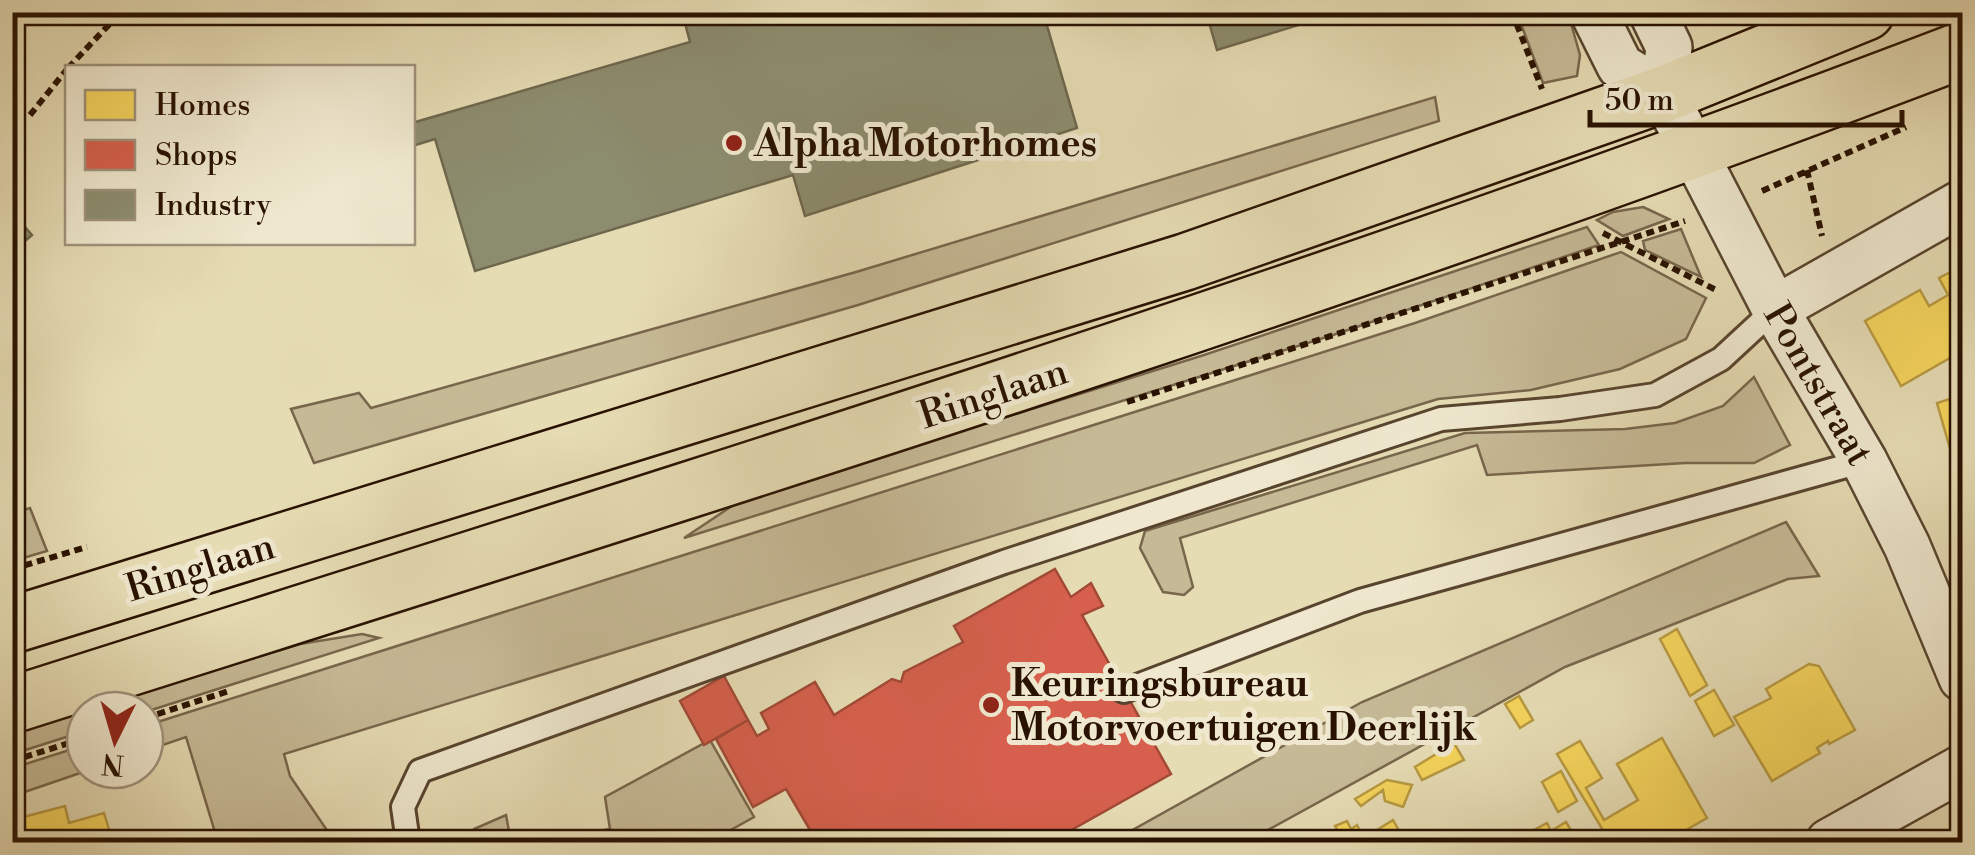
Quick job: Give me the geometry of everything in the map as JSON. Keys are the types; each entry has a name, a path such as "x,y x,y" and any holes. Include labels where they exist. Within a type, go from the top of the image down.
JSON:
{"main road":[{"name":"Ringlaan","path":"12,625 1185,262 1664,94 1866,12"},
{"name":"Ringlaan","path":"12,705 1026,383 1694,153 1962,50"}],"street":[{"path":"1593,12 1620,66 1664,94 1670,47 1652,12"},
{"name":"Pontstraat","path":"1664,94 1775,310 1864,461 1907,546 1962,678"},
{"path":"1775,310 1962,203"},
{"path":"1830,842 1962,768"}],"lane":[{"path":"408,842 404,807 420,771 1004,562 1441,419 1560,409 1654,395 1722,359 1775,310"},
{"path":"1124,691 1360,600 1864,461"}],"path":[{"path":"71,65 121,12"},
{"path":"1512,12 1543,93"},
{"path":"30,115 65,72"},
{"path":"1617,243 1702,286 1775,310"},
{"path":"12,761 65,744"}],"shaded area":[{"path":"1517,13 1568,13 1580,55 1577,76 1543,83"},
{"path":"1435,97 1439,121 858,305 314,463 291,409 359,393 371,408 856,272"},
{"path":"1643,207 1669,219 1623,236 1597,220 1613,212"},
{"path":"1587,227 1599,245 1333,335 684,538 741,500 1204,355"},
{"path":"1681,229 1701,277 1645,250 1643,241"},
{"path":"1621,252 1706,298 1686,339 1620,369 1531,390 1438,399 284,754 290,776 335,842 218,842 186,737 165,744 165,720 1415,323"},
{"path":"1754,377 1790,445 1754,463 1685,463 1487,475 1477,445 1180,538 1193,587 1184,595 1163,592 1140,548 1145,531 1465,433 1625,429 1675,423 1723,406"},
{"path":"30,508 47,551 13,561 13,513"},
{"path":"1786,522 1819,576 1788,579 1565,667 1246,842 1111,842 1362,702"},
{"path":"362,634 379,638 165,706 165,690 150,690 300,644"},
{"path":"65,716 65,737 13,754 13,732"},
{"path":"710,740 754,817 709,842 536,842 610,829 605,797"},
{"path":"65,751 65,778 13,796 13,768"},
{"path":"506,815 511,842 466,842 474,829"}],"building: Homes":[{"path":"1962,266 1962,351 1901,386 1865,321 1920,290 1929,306 1948,295 1939,278"},
{"path":"1962,395 1962,491 1937,403"},
{"path":"1677,629 1707,685 1690,696 1660,639"},
{"path":"1809,664 1819,666 1855,730 1829,744 1828,741 1817,748 1820,753 1772,781 1734,717 1771,698 1766,689"},
{"path":"1714,690 1734,725 1714,736 1695,701"},
{"path":"1519,696 1533,720 1520,728 1505,704"},
{"path":"1662,738 1707,818 1665,842 1610,842 1557,754 1580,741 1602,778 1586,788 1604,820 1638,800 1617,764"},
{"path":"1454,743 1464,760 1422,780 1415,767"},
{"path":"1561,771 1577,801 1558,812 1542,782"},
{"path":"1387,780 1412,785 1403,807 1385,801 1383,790 1361,806 1355,799"},
{"path":"65,806 69,823 104,813 111,836 85,842 12,842 12,820"},
{"path":"1393,820 1402,836 1380,842 1374,832"},
{"path":"1347,821 1351,829 1357,825 1365,841 1343,842 1335,826"},
{"path":"1566,822 1578,842 1512,842 1547,823 1551,831"}],"building: Shops":[{"name":"Keuringsbureau Motorvoertuigen Deerlijk","path":"1055,569 1071,597 1091,583 1103,606 1082,615 1171,774 1050,842 817,842 786,789 753,807 716,739 748,720 757,736 769,729 761,713 815,682 834,715 892,679 901,682 904,672 963,642 954,626"},
{"path":"724,676 748,720 704,745 680,701"}],"building: Industry":[{"name":"Alpha Motorhomes","path":"682,12 1043,12 1077,128 805,216 793,175 475,271 435,139 415,145 415,122 690,42"},
{"path":"1206,12 1341,12 1217,50"},
{"path":"12,212 32,235 12,252"}],"place":[{"name":"Alpha Motorhomes","path":"734,143"},
{"name":"Keuringsbureau Motorvoertuigen Deerlijk","path":"991,705"}]}
